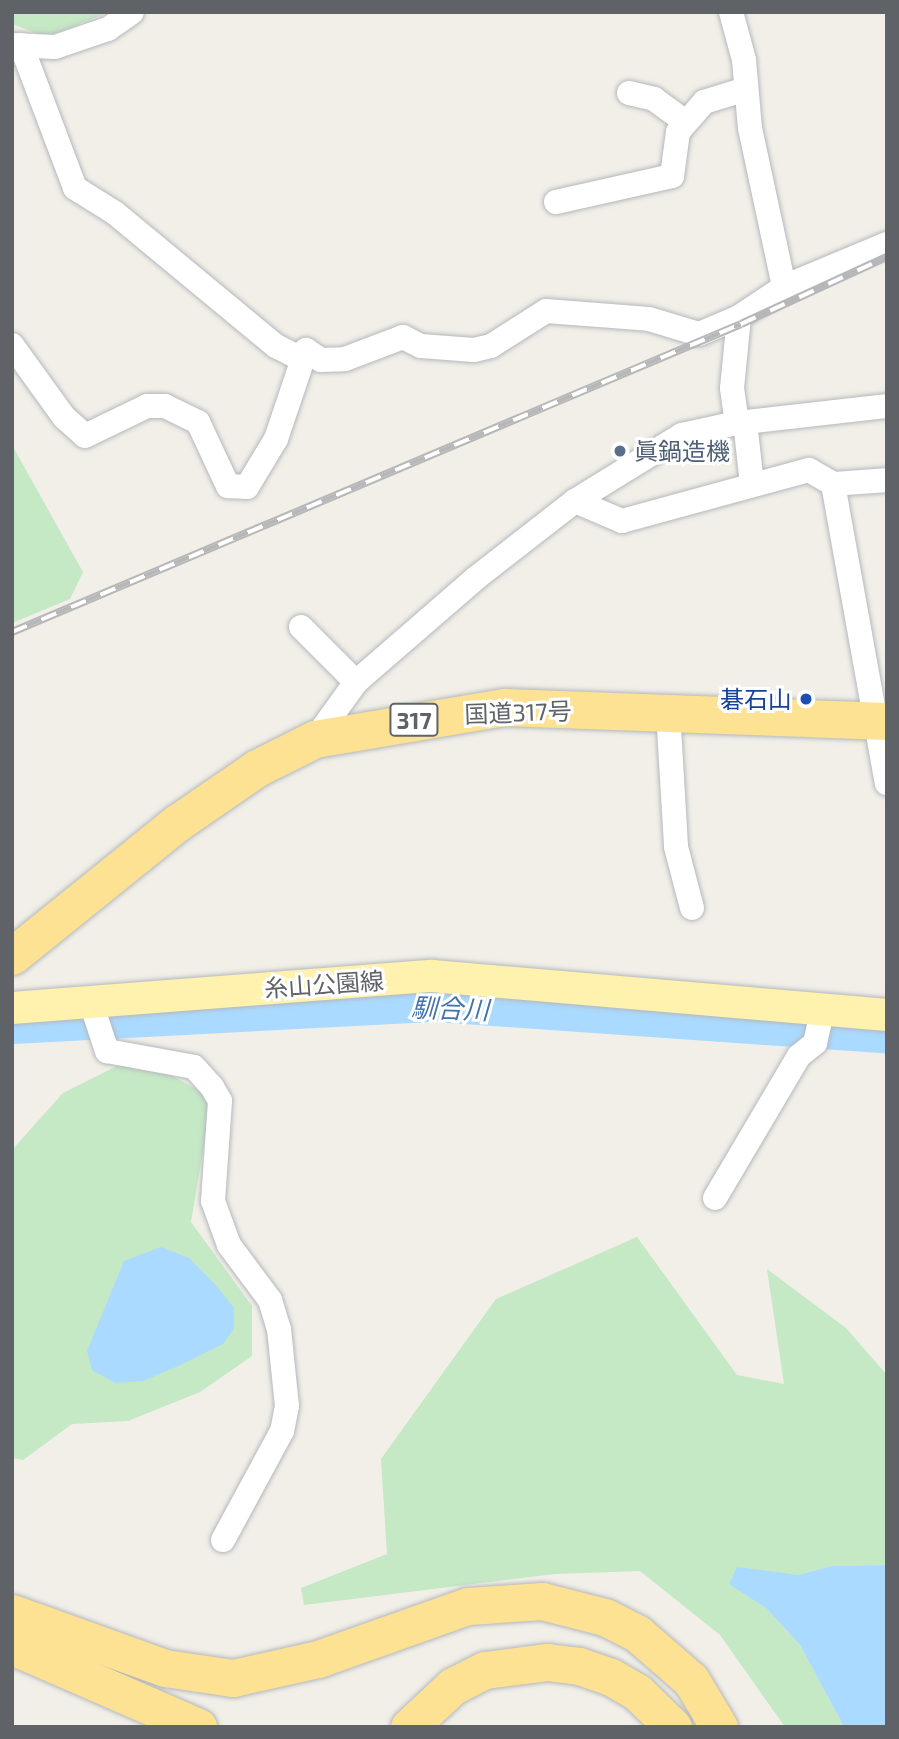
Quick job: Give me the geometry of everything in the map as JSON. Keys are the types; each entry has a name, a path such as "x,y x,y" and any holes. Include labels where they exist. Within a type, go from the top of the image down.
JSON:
{"highway":[{"name":"国道317号","path":"12,956 177,823 257,768 315,739 505,707 668,711 882,722"},
{"path":"12,1613 131,1658 196,1675 233,1678 318,1659 468,1606 505,1600 542,1601 575,1608 638,1634 667,1656 691,1680 719,1727"},
{"path":"12,1646 198,1727"},
{"path":"409,1727 453,1686 485,1670 547,1662 579,1666 611,1677 638,1692 673,1727"},
{"path":"435,1727 490,1692 552,1682 613,1701 649,1727"}],"main road":[{"name":"糸山公園線","path":"12,1008 432,976 887,1015"}],"street":[{"path":"132,12 108,29 55,47 17,45 75,188 115,213 276,346 301,359"},
{"path":"731,12 746,89 750,128 784,287"},
{"path":"556,202 672,176 678,132 704,102 746,89"},
{"path":"629,93 654,99 687,122"},
{"path":"12,345 64,417 85,436 148,406 165,407 198,422 228,485 247,487 276,439 306,350 321,360 345,359 403,337 421,346 474,350 491,346 546,311 649,319 699,334 739,317 784,287 887,244"},
{"path":"739,317 732,388 751,484"},
{"path":"315,739 356,682 575,501 682,435 741,423 887,406"},
{"path":"575,501 622,521 808,470 833,485 887,480"},
{"path":"833,485 882,722 887,783"},
{"path":"301,627 356,682"},
{"path":"668,711 676,847 692,908"},
{"path":"91,1003 107,1051 194,1067 212,1087 220,1101 213,1201 229,1245 270,1300 278,1329 287,1406 282,1431 223,1540"},
{"path":"715,1198 799,1056 815,1044 823,1008"}],"green space":[{"path":"12,12 109,12 47,37 12,24"},
{"path":"12,445 83,572 70,599 12,623"},
{"path":"137,1056 212,1098 191,1222 252,1306 252,1356 200,1392 128,1421 72,1424 23,1460 12,1458 12,1150 63,1093"},
{"path":"637,1237 737,1375 784,1384 767,1269 846,1328 887,1375 887,1565 833,1566 798,1575 768,1573 729,1583 766,1608 800,1645 844,1727 785,1727 720,1635 640,1571 555,1574 304,1605 301,1588 387,1554 381,1459 496,1299"}],"water":[{"path":"161,1247 189,1258 214,1283 234,1308 234,1329 223,1344 176,1367 143,1381 115,1383 92,1370 87,1351 124,1261"},
{"path":"887,1565 887,1727 844,1727 800,1645 766,1608 729,1584 737,1567 798,1575 832,1566"}],"waterway":[{"name":"馴合川","path":"12,1027 435,1005 887,1037"}],"railway":[{"path":"12,632 741,324 887,257"}],"place":[{"name":"眞鍋造機","path":"620,451"},
{"name":"碁石山","path":"806,699"}]}
